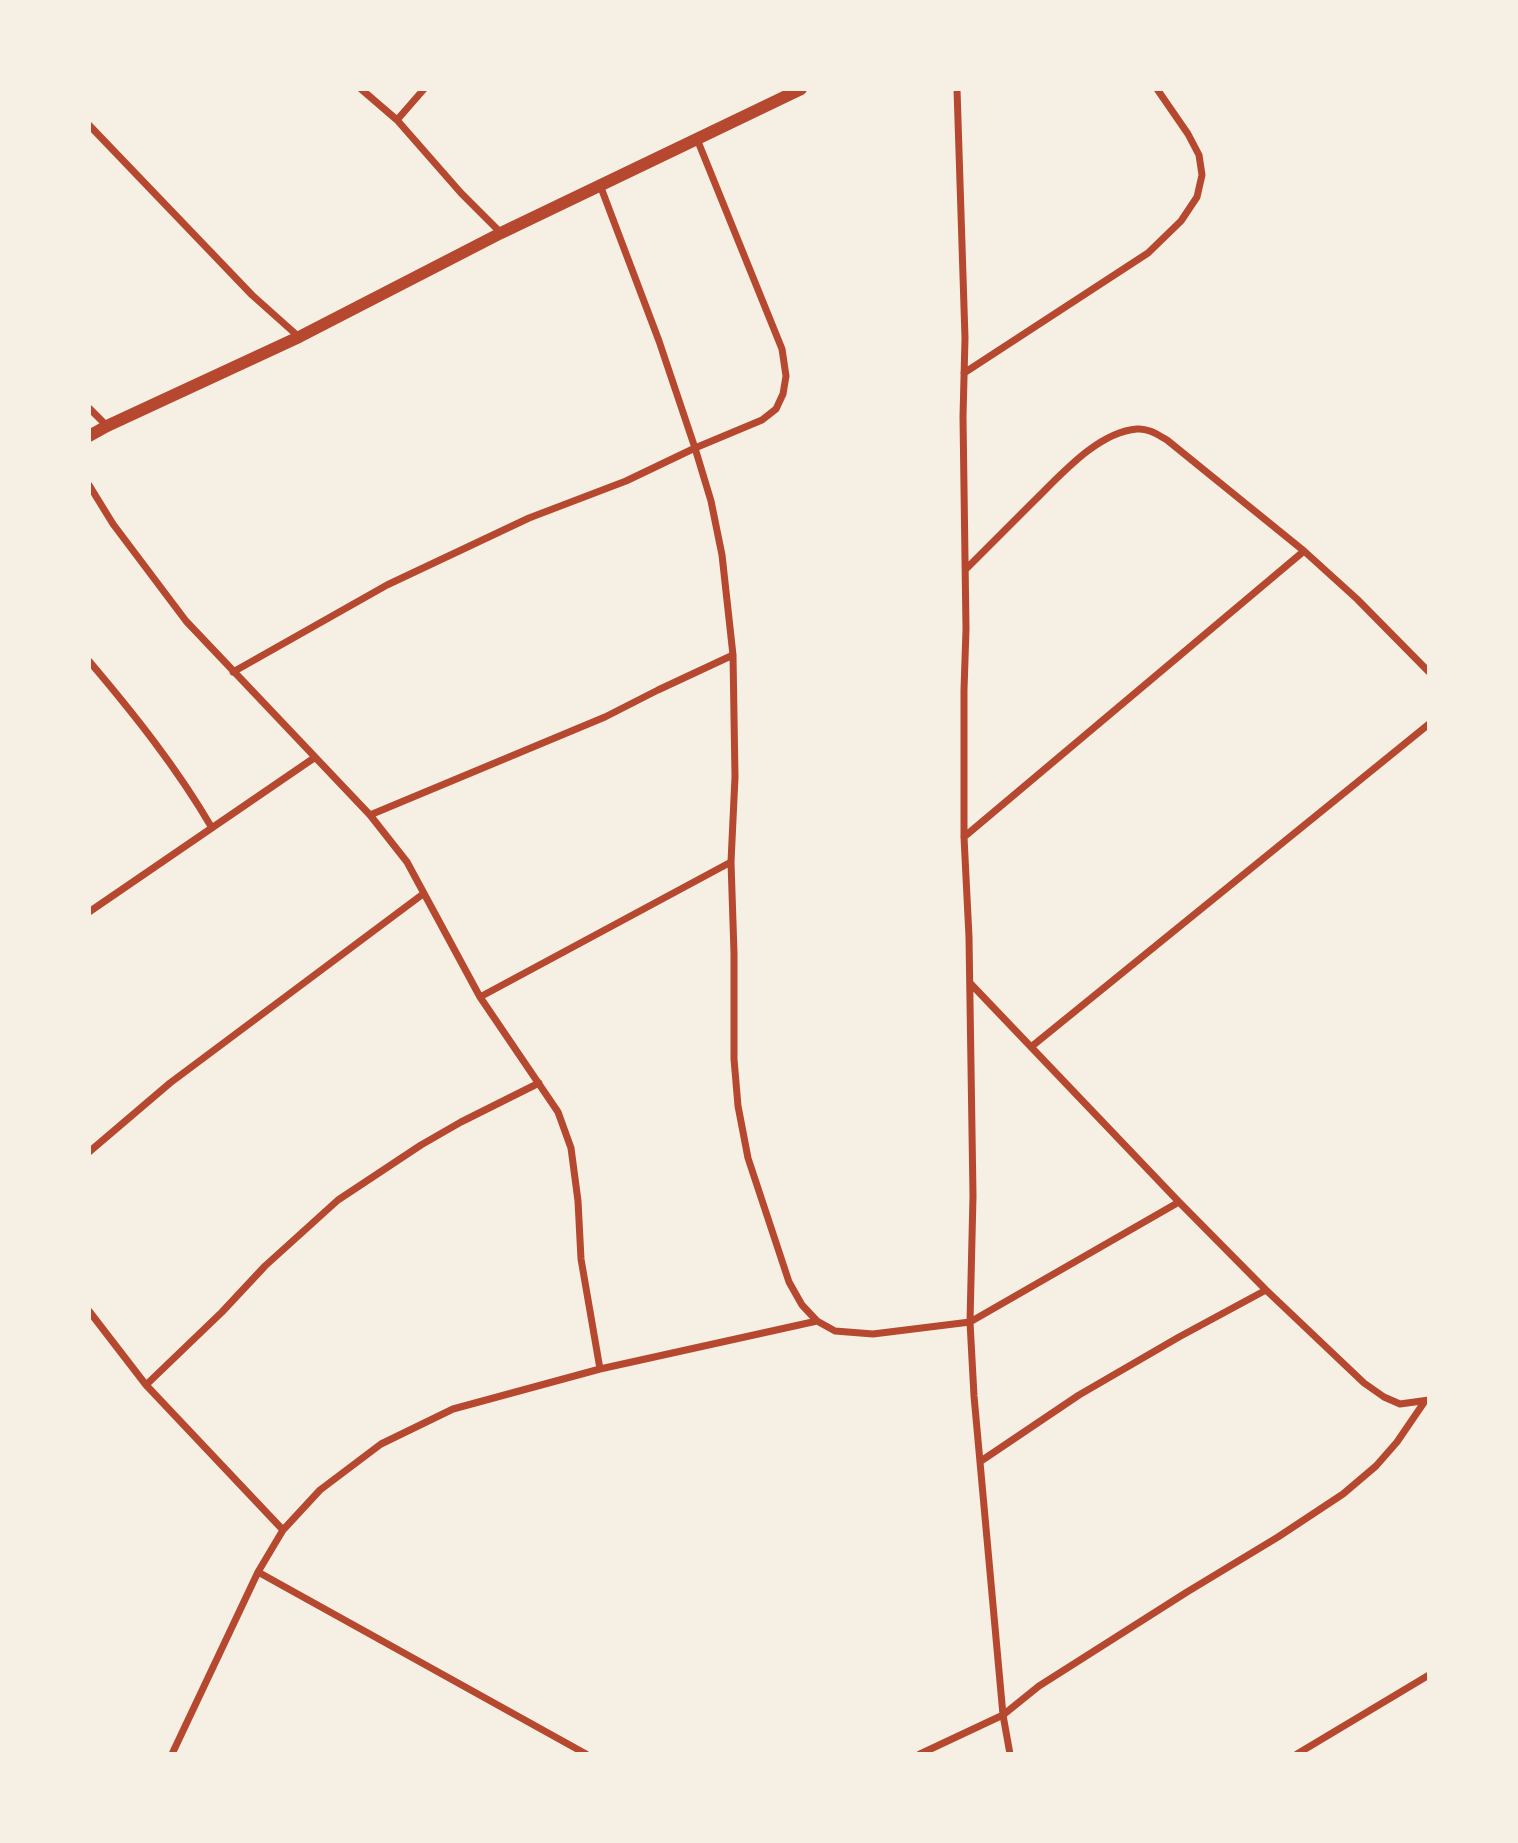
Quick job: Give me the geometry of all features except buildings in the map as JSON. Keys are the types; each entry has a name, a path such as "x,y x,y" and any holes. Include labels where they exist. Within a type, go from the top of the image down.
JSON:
{"street":[{"path":"361,89 397,120 461,193 501,233"},
{"path":"397,120 424,89"},
{"path":"89,436 299,337 501,233 800,89"},
{"path":"957,89 963,269 966,569 964,837 973,1196 970,1322 974,1396 1003,1715 1010,1754"},
{"path":"964,373 1148,253 1181,221 1192,205 1197,197 1202,175 1199,155 1157,89"},
{"path":"89,125 252,295 299,337"},
{"path":"233,672 387,584 529,518 626,481 762,420 776,409 783,394 786,376 782,349 697,139"},
{"path":"600,186 659,341 695,448 711,501 722,555 733,655 735,777 731,862 734,1059 738,1106 747,1158 789,1282 802,1305 817,1321 835,1331 873,1334 970,1322 1179,1202"},
{"path":"89,408 107,426"},
{"path":"966,569 1072,464 1099,443 1121,432 1139,429 1153,432 1167,440 1304,551 1357,599 1429,672"},
{"path":"89,485 113,524 186,621 370,815 407,862 480,997 558,1112 571,1148 578,1201 581,1259 600,1369"},
{"path":"964,837 1304,551"},
{"path":"370,815 605,717 733,655"},
{"path":"89,661 147,730 194,797 212,828"},
{"path":"1031,1046 1429,724"},
{"path":"89,912 314,758"},
{"path":"480,997 731,862"},
{"path":"89,1152 170,1083 424,894"},
{"path":"969,983 1179,1202 1364,1383 1384,1398 1400,1404 1427,1401"},
{"path":"146,1385 299,1233 338,1200 421,1145 539,1083"},
{"path":"981,1461 1079,1395 1266,1290"},
{"path":"89,1311 146,1385 283,1530"},
{"path":"172,1754 258,1572 283,1530 320,1490 381,1444 453,1409 600,1369 817,1321"},
{"path":"920,1754 1003,1715 1039,1686 1343,1494 1376,1466 1427,1401"},
{"path":"258,1572 586,1754"},
{"path":"1297,1754 1429,1675"}]}
